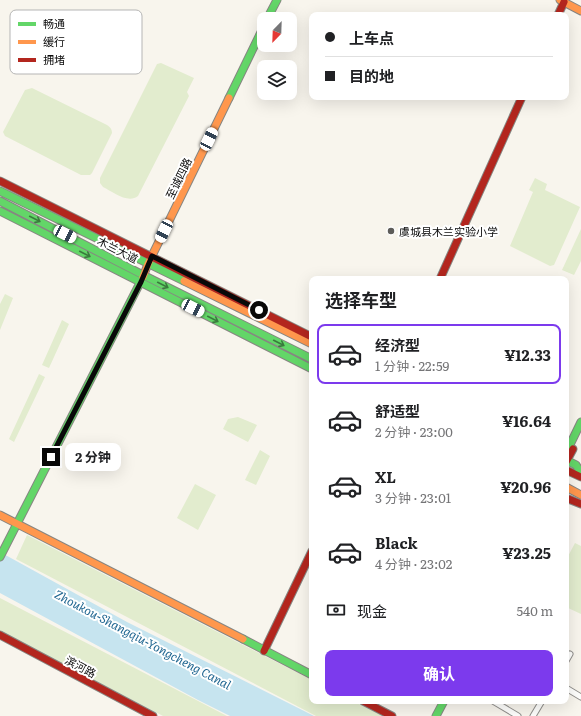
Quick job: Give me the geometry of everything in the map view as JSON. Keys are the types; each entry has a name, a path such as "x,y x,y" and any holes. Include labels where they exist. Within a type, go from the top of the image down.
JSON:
{"main road":[{"path":"270,12 276,0"},
{"path":"559,12 562,1 581,11"},
{"name":"至诚四路","path":"1,555 142,278 257,40"},
{"path":"441,276 521,100"},
{"path":"0,180 309,335"},
{"name":"木兰大道","path":"0,191 309,343"},
{"name":"木兰大道","path":"0,201 142,278 309,358"},
{"path":"0,211 142,278 309,367"},
{"path":"569,447 581,422"},
{"path":"569,455 581,432"},
{"path":"569,462 576,465 581,473"},
{"path":"569,471 581,477"},
{"path":"569,489 581,495"},
{"path":"569,499 581,504"},
{"path":"0,515 309,674"},
{"path":"264,651 309,557"},
{"name":"滨河路","path":"0,635 153,716"},
{"path":"369,704 392,716"},
{"path":"433,716 439,704"},
{"path":"436,716 442,704"}],"street":[{"path":"569,690 581,697"},
{"path":"498,704 518,716"},
{"path":"533,716 540,704"}],"green space":[{"path":"161,63 194,78 187,92 189,96 138,196 130,199 125,198 103,187 100,183 100,178 157,64"},
{"path":"32,88 111,128 112,133 90,175 81,175 5,136 3,132 25,90"},
{"path":"535,178 547,184 545,190 580,207 554,265 550,266 510,246 533,192 529,190"},
{"path":"581,229 581,261 574,275 562,270"},
{"path":"5,294 13,298 0,330 0,304"},
{"path":"62,320 69,324 49,368 42,365"},
{"path":"39,374 45,377 14,442 9,439"},
{"path":"238,417 257,425 248,442 223,429 228,419"},
{"path":"260,450 270,456 256,485 245,480"},
{"path":"195,484 216,495 198,530 177,518"},
{"path":"27,535 309,678 309,704 359,704 383,716 316,716 16,559"},
{"path":"575,543 581,546 581,614 569,608 569,554"},
{"path":"0,598 227,716 163,716 0,631"}],"water":[{"name":"Zhoukou-Shangqiu-Yongcheng Canal","path":"0,552 127,622 314,716 230,716 198,700 0,593"}],"traffic: fast":[{"path":"271,12 277,0"},
{"path":"229,98 257,40"},
{"path":"0,191 184,281"},
{"path":"0,201 143,275 309,358"},
{"path":"0,211 309,367"},
{"path":"0,557 143,277"},
{"path":"569,447 581,422"},
{"path":"569,462 576,465 581,473"},
{"path":"243,639 309,673"},
{"path":"436,716 442,704"}],"traffic: slow":[{"path":"560,0 581,11"},
{"path":"143,277 229,98"},
{"path":"184,281 309,343"},
{"path":"569,489 581,495"},
{"path":"0,515 243,639"}],"traffic: jam":[{"path":"559,12 564,2"},
{"path":"441,276 521,100"},
{"path":"0,181 309,336"},
{"path":"569,456 573,449"},
{"path":"569,471 581,477"},
{"path":"569,499 581,504"},
{"path":"264,651 309,557"},
{"path":"0,635 153,716"},
{"path":"369,704 392,716"}],"place":[{"name":"虞城县木兰实验小学","path":"391,231"}],"route":[{"path":"51,457 141,282 152,256 259,310"}]}
